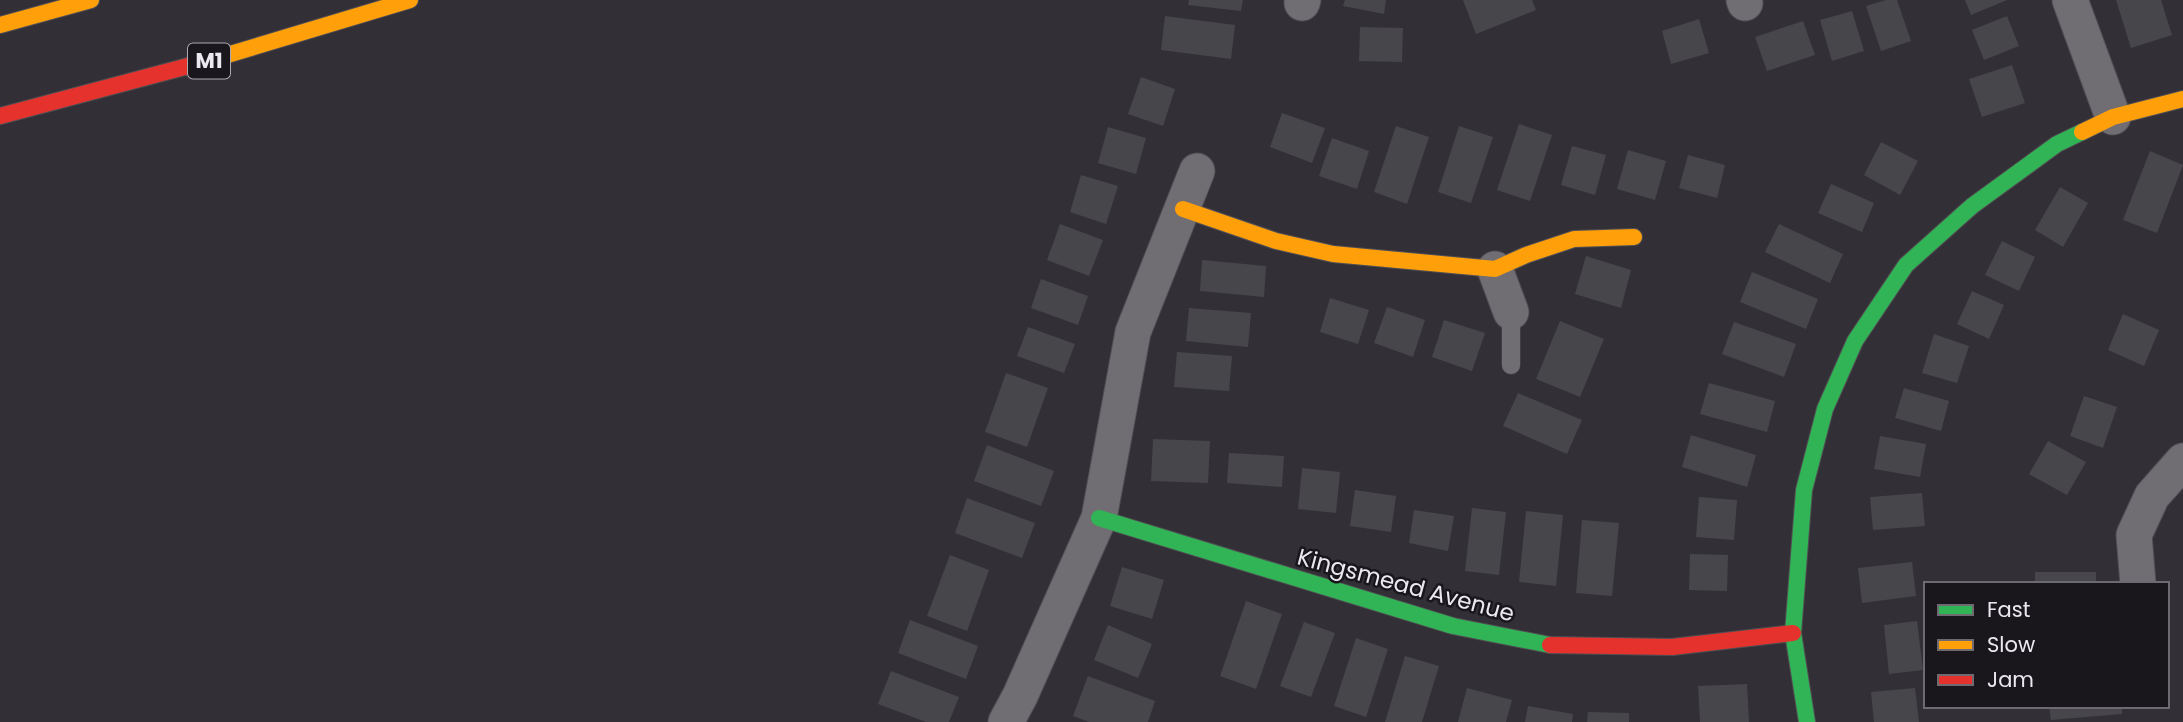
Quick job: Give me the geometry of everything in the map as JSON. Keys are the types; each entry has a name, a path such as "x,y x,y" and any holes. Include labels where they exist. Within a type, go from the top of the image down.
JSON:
{"main road":[{"path":"0,25 91,0"},
{"name":"M1","path":"2,116 188,67 411,0"},
{"path":"1807,722 1793,633 1804,489 1825,409 1855,341 1906,265 1972,206 2057,144 2113,117 2183,99"},
{"path":"1183,209 1276,241 1333,254 1495,269 1574,239 1634,237"},
{"name":"Kingsmead Avenue","path":"1098,518 1453,626 1545,645 1672,647 1793,633"}],"street":[{"path":"2070,0 2113,117"},
{"path":"1006,722 1098,518 1133,332 1196,171"},
{"path":"1495,269 1511,312"},
{"path":"2138,582 2134,535 2152,496 2183,461"}],"lane":[{"path":"1511,312 1511,365"}],"building":[{"path":"1189,0 1243,0 1241,11 1188,5"},
{"path":"1345,0 1386,0 1384,14 1343,6"},
{"path":"1463,0 1532,0 1536,10 1476,34"},
{"path":"1897,0 1911,41 1881,51 1866,6"},
{"path":"1965,0 2007,0 1971,15"},
{"path":"2116,0 2161,0 2172,35 2131,48"},
{"path":"1852,11 1864,51 1832,61 1820,20"},
{"path":"1165,16 1235,25 1231,59 1161,50"},
{"path":"2007,16 2019,46 1984,60 1972,30"},
{"path":"1699,19 1709,53 1671,64 1662,31"},
{"path":"1803,21 1815,55 1767,71 1755,37"},
{"path":"1360,27 1403,28 1402,62 1359,61"},
{"path":"2012,65 2025,103 1982,117 1969,79"},
{"path":"1141,77 1175,89 1163,126 1128,114"},
{"path":"1282,113 1325,128 1312,163 1270,147"},
{"path":"1519,124 1552,135 1530,201 1497,190"},
{"path":"1396,126 1429,137 1407,204 1374,192"},
{"path":"1459,126 1493,137 1471,203 1438,192"},
{"path":"1108,127 1146,138 1136,174 1098,163"},
{"path":"1332,138 1369,151 1357,189 1319,176"},
{"path":"1881,142 1918,161 1900,195 1864,175"},
{"path":"1572,146 1606,155 1595,195 1561,185"},
{"path":"1628,150 1666,161 1655,200 1617,189"},
{"path":"2150,151 2183,165 2157,233 2123,220"},
{"path":"1688,155 1725,165 1717,198 1679,188"},
{"path":"1081,175 1118,186 1106,224 1070,212"},
{"path":"1831,184 1874,203 1862,232 1818,213"},
{"path":"2060,187 2088,203 2063,247 2035,230"},
{"path":"1060,224 1103,240 1089,276 1047,260"},
{"path":"1779,224 1843,254 1830,283 1765,252"},
{"path":"2002,241 2035,257 2019,291 1985,275"},
{"path":"1586,256 1631,270 1621,308 1575,294"},
{"path":"1202,260 1266,266 1264,297 1200,291"},
{"path":"1752,272 1818,299 1806,329 1740,302"},
{"path":"1041,279 1088,296 1078,325 1031,308"},
{"path":"1972,291 2004,305 1989,339 1957,324"},
{"path":"1330,298 1369,310 1358,344 1320,332"},
{"path":"1387,307 1425,320 1413,357 1374,343"},
{"path":"1189,308 1251,313 1248,347 1186,341"},
{"path":"2123,314 2159,330 2144,366 2108,350"},
{"path":"1444,320 1485,333 1472,371 1432,357"},
{"path":"1560,321 1604,339 1580,397 1536,379"},
{"path":"1734,322 1796,344 1784,377 1722,354"},
{"path":"1028,327 1075,344 1064,373 1017,356"},
{"path":"1934,334 1969,346 1957,383 1922,373"},
{"path":"1177,352 1232,356 1229,391 1174,387"},
{"path":"1006,373 1048,388 1027,447 985,432"},
{"path":"1709,383 1775,401 1767,432 1700,414"},
{"path":"1904,388 1949,401 1941,431 1895,418"},
{"path":"1518,393 1582,420 1567,454 1503,426"},
{"path":"2084,396 2117,407 2103,448 2070,436"},
{"path":"1691,435 1756,455 1747,487 1682,467"},
{"path":"1880,436 1926,444 1920,477 1874,469"},
{"path":"1153,439 1210,441 1208,483 1151,481"},
{"path":"2048,441 2086,462 2067,495 2029,474"},
{"path":"987,445 1054,471 1041,506 974,481"},
{"path":"1229,453 1284,456 1282,487 1227,483"},
{"path":"1302,468 1340,472 1336,513 1298,509"},
{"path":"1355,490 1396,496 1391,532 1350,526"},
{"path":"1922,493 1925,526 1873,530 1870,497"},
{"path":"1699,497 1737,500 1734,540 1696,537"},
{"path":"967,498 1035,523 1022,558 955,533"},
{"path":"1472,508 1506,512 1499,575 1465,571"},
{"path":"1414,510 1454,516 1448,551 1409,543"},
{"path":"1526,511 1563,515 1556,586 1519,582"},
{"path":"1582,520 1619,523 1612,596 1576,593"},
{"path":"1690,554 1728,555 1727,591 1689,590"},
{"path":"950,555 989,570 967,631 927,616"},
{"path":"1912,562 1916,596 1862,603 1858,568"},
{"path":"1122,567 1164,580 1152,619 1110,606"},
{"path":"2035,572 2096,572 2096,582 2035,582"},
{"path":"1246,601 1282,614 1256,689 1220,676"},
{"path":"910,620 978,646 966,679 898,653"},
{"path":"1917,621 1923,670 1889,674 1884,625"},
{"path":"1304,622 1335,633 1311,697 1280,686"},
{"path":"1108,625 1152,644 1138,678 1094,660"},
{"path":"1356,638 1388,649 1366,717 1334,706"},
{"path":"1405,656 1439,666 1422,722 1385,722"},
{"path":"891,671 959,697 949,722 926,722 878,704"},
{"path":"1088,676 1155,701 1148,722 1089,722 1073,716"},
{"path":"1747,684 1749,722 1700,722 1698,686"},
{"path":"1467,688 1512,700 1506,722 1458,722"},
{"path":"1915,688 1919,722 1874,722 1871,692"},
{"path":"1528,706 1573,714 1572,722 1525,722"},
{"path":"2049,708 2122,708 2122,714 2051,720"},
{"path":"1588,712 1629,713 1629,722 1587,722"}],"traffic: fast":[{"path":"1807,722 1793,633 1804,490 1825,409 1855,341 1906,265 1972,206 2057,144 2082,132"},
{"path":"1099,518 1453,626 1550,645"}],"traffic: slow":[{"path":"0,25 91,0"},
{"path":"207,61 410,0"},
{"path":"2082,132 2113,117 2183,99"},
{"path":"1183,209 1276,241 1333,254 1495,269 1574,239 1634,237"}],"traffic: jam":[{"path":"0,116 207,61"},
{"path":"1550,645 1672,647 1793,633"}]}
